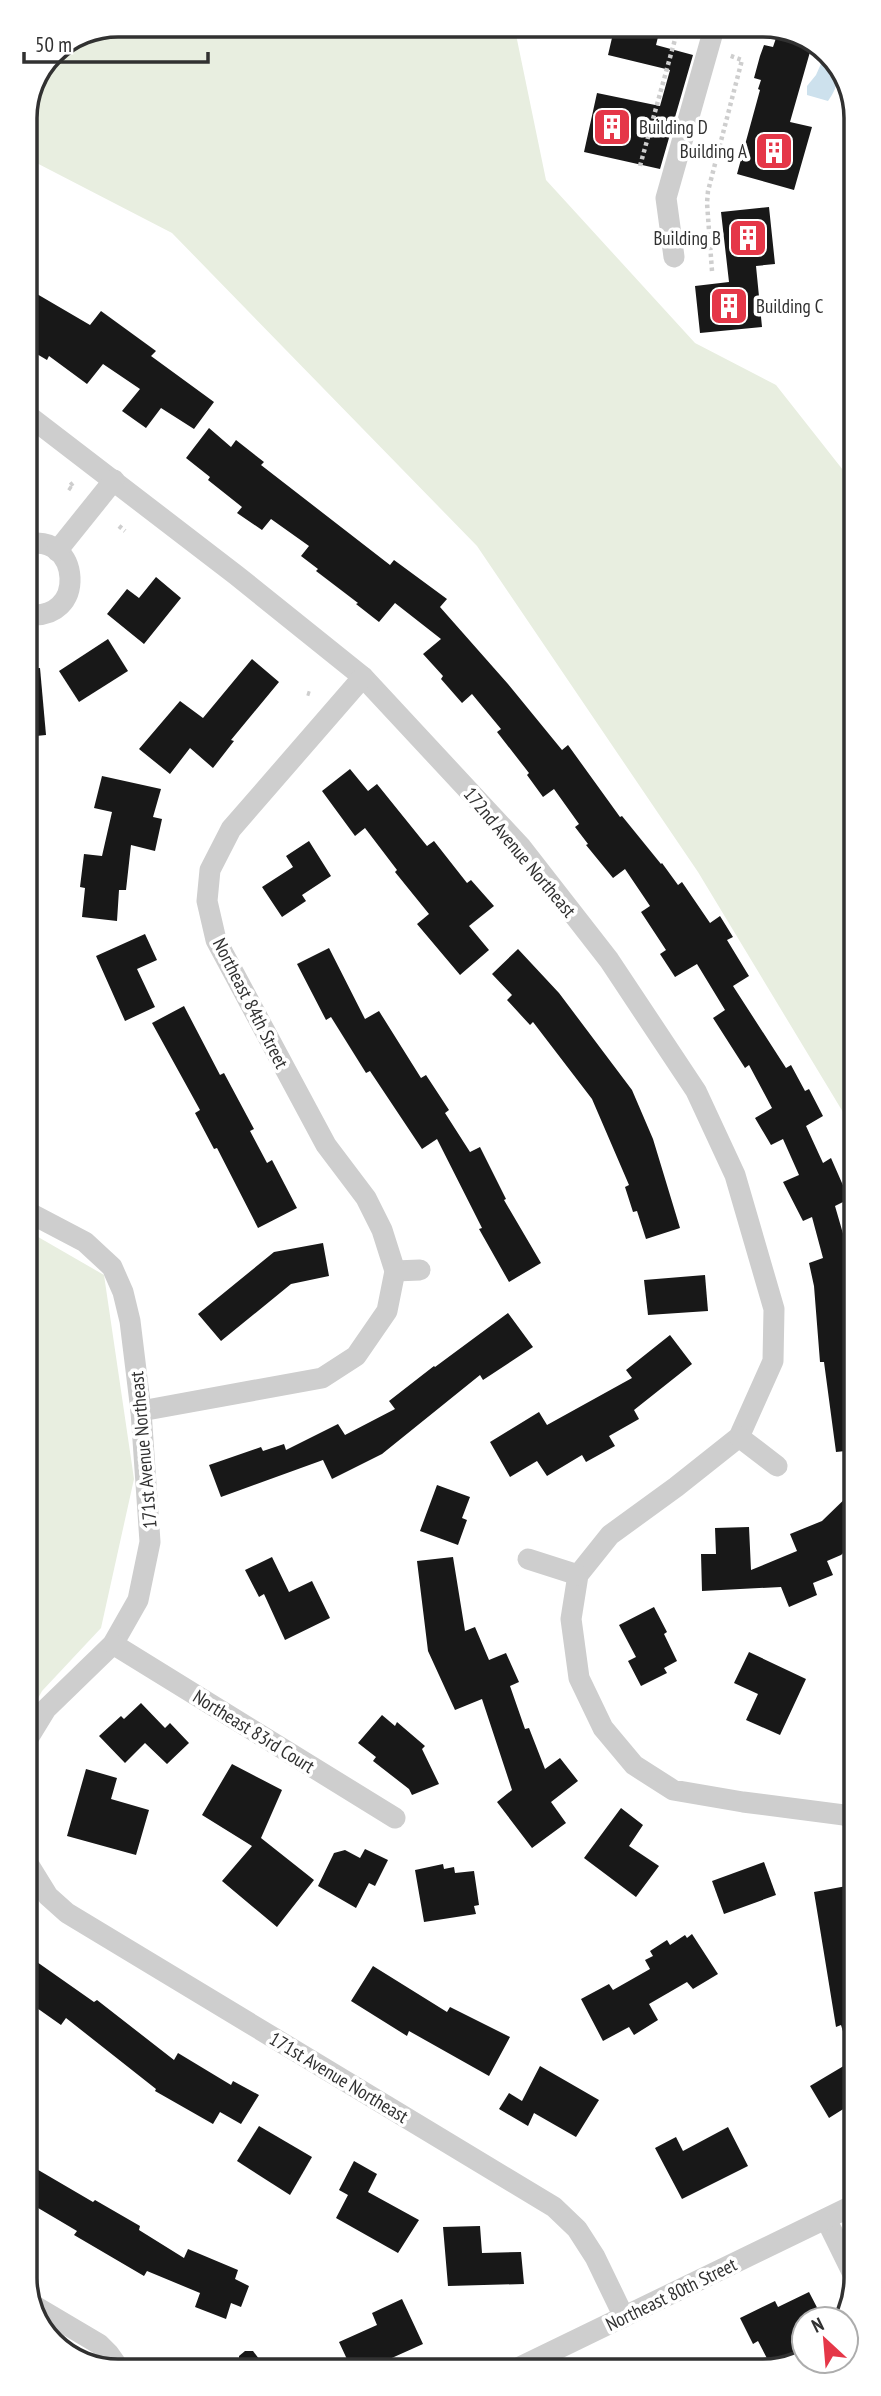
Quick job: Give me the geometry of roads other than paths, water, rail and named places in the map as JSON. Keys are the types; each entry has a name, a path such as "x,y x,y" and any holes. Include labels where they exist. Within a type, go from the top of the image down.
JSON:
{"street":[{"path":"674,257 666,198 712,37"},
{"name":"172nd Avenue Northeast","path":"37,422 363,677 521,847 609,960 696,1091 735,1175 774,1309 772,1361 739,1437 610,1535 578,1575 571,1619 579,1678 603,1728 634,1765 673,1790 844,1815"},
{"path":"57,551 114,480"},
{"path":"37,544 57,551 69,566 71,577 65,600 47,614 37,616"},
{"name":"Northeast 84th Street","path":"141,1411 322,1378 356,1356 387,1311 395,1270 382,1230 366,1198 326,1145 216,940 207,901 210,870 231,829 363,677"},
{"name":"171st Avenue Northeast","path":"37,1217 85,1242 112,1267 122,1292 130,1321 141,1411 150,1542 138,1600 113,1644 46,1709 37,1724"},
{"path":"395,1270 419,1270"},
{"path":"739,1437 777,1466"},
{"path":"528,1559 578,1575"},
{"name":"Northeast 83rd Court","path":"113,1644 395,1818"},
{"name":"171st Avenue Northeast","path":"37,1878 48,1896 67,1913 554,2207 577,2229 595,2258 624,2317"},
{"name":"Northeast 80th Street","path":"538,2359 844,2210"},
{"path":"826,2218 844,2255"},
{"path":"44,2312 99,2344 113,2359"}],"water":[{"path":"822,62 836,83 828,101 807,95 807,86"}],"place":[{"name":"Building D","path":"612,127"},
{"name":"Building A","path":"774,151"},
{"name":"Building B","path":"748,238"},
{"name":"Building C","path":"729,306"}]}
